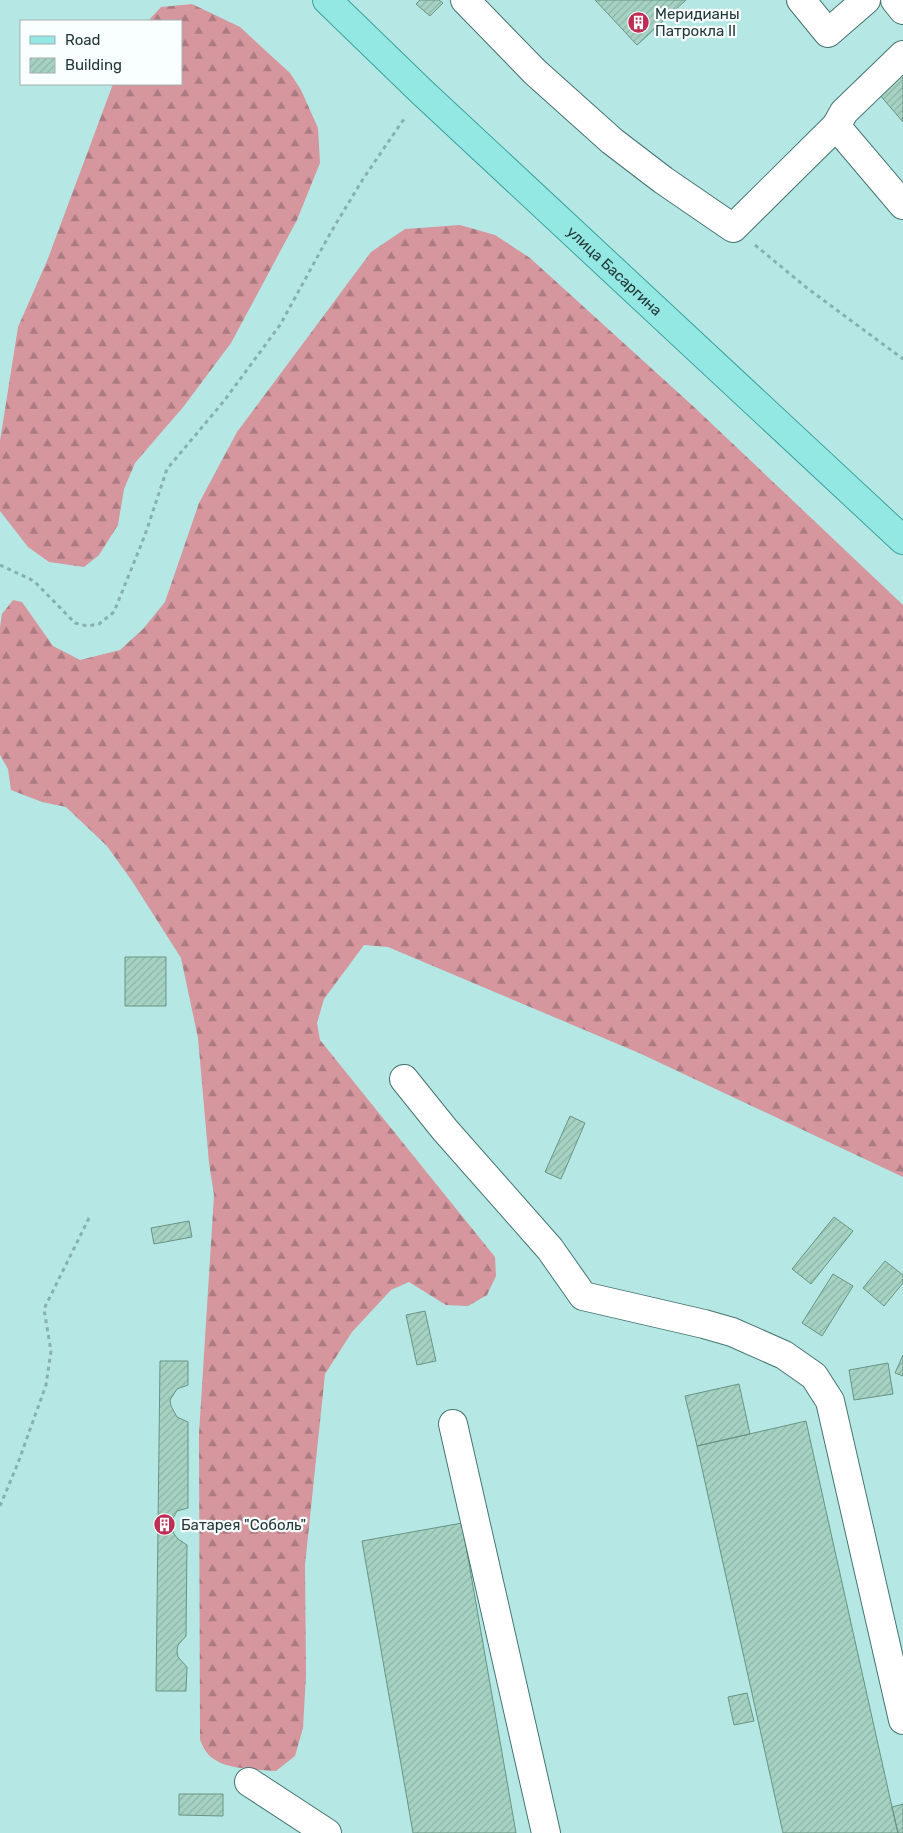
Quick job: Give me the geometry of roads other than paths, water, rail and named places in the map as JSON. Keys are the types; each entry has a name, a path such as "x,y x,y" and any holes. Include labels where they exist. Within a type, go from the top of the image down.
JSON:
{"main road":[{"name":"улица Басаргина","path":"327,0 422,92 903,540"}],"street":[{"path":"801,0 828,33 866,0"},
{"path":"895,0 903,10"},
{"path":"473,3 535,72 612,141 663,180 733,228 836,126 844,112 903,55"},
{"path":"836,126 903,205"},
{"path":"404,1079 445,1130 550,1249 583,1296 732,1332 784,1355 814,1376 830,1401 903,1720"},
{"path":"453,1424 546,1833"},
{"path":"249,1782 327,1833"}],"place":[{"name":"Меридианы Патрокла II","path":"639,23"},
{"name":"Батарея \"Соболь\"","path":"165,1525"}]}
